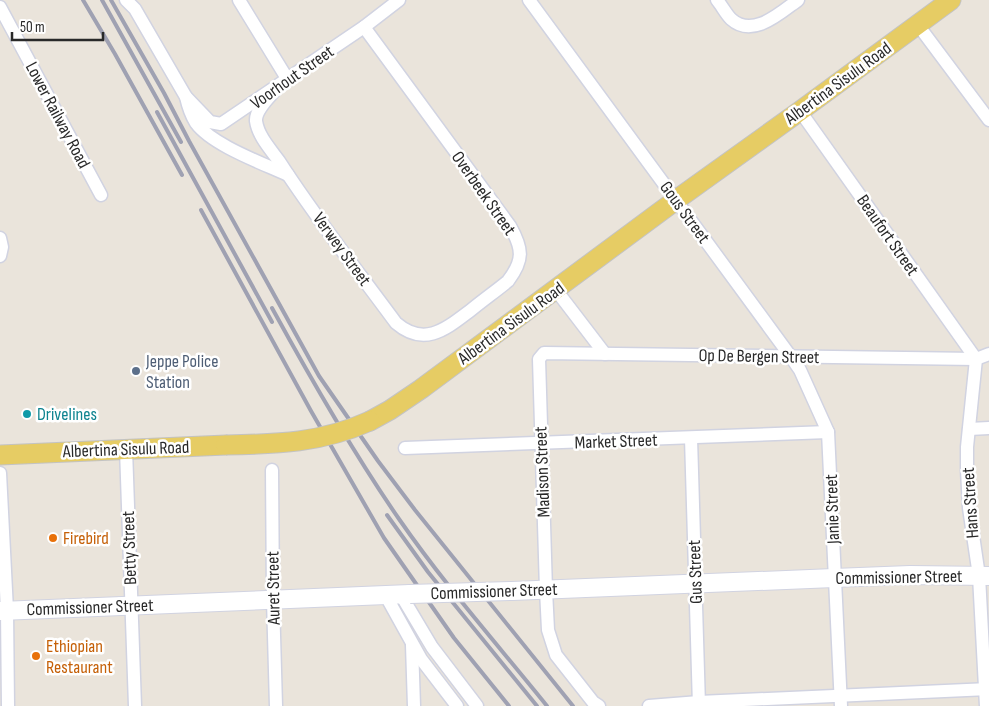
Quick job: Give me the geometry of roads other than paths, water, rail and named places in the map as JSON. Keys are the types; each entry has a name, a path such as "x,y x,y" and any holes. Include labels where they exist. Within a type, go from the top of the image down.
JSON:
{"main road":[{"name":"Albertina Sisulu Road","path":"0,455 270,444 317,439 342,433 370,421 421,389 951,0"},
{"name":"Commissioner Street","path":"4,611 910,575 984,576"}],"street":[{"path":"239,0 283,83"},
{"name":"Voorhout Street","path":"186,97 210,122 221,124 364,27 398,0"},
{"name":"Gous Street","path":"529,0 800,370 828,432"},
{"path":"717,0 731,19 741,25 753,26 767,22 798,0"},
{"path":"131,3 186,97"},
{"name":"Lower Railway Road","path":"0,7 101,195"},
{"path":"918,24 989,120"},
{"name":"Overbeek Street","path":"364,27 510,226 519,241 521,250 517,267 508,281 448,327 432,334 420,335 404,330 396,323"},
{"name":"Verwey Street","path":"283,83 260,108 256,116 258,130 288,175 396,323"},
{"name":"Verwey Street","path":"186,97 194,121 207,134 225,145 288,175"},
{"name":"Beaufort Street","path":"800,112 976,359"},
{"path":"0,238 2,247 0,256"},
{"path":"556,290 605,354"},
{"name":"Op De Bergen Street","path":"541,355 544,353 976,359"},
{"path":"976,359 989,354"},
{"name":"Madison Street","path":"541,355 539,359 541,444 548,630 556,655 593,702 599,706"},
{"name":"Hans Street","path":"976,359 969,429 968,508 984,576 986,706"},
{"path":"969,429 989,428"},
{"name":"Market Street","path":"405,448 828,432"},
{"name":"Janie Street","path":"828,432 841,700"},
{"name":"Gus Street","path":"691,438 699,704"},
{"name":"Betty Street","path":"126,449 135,706"},
{"name":"Auret Street","path":"272,470 276,706"},
{"path":"0,473 8,706"},
{"path":"399,595 403,625 412,645 433,676 457,706"},
{"path":"399,595 432,647 477,706"},
{"path":"412,645 414,706"},
{"path":"650,706 841,700 934,691 987,689"}],"railway":[{"path":"83,0 182,175"},
{"path":"102,0 181,142"},
{"path":"111,0 319,376 378,461 415,510 573,706"},
{"path":"157,112 272,322"},
{"path":"201,210 311,411 384,538 454,638 509,706"},
{"path":"272,308 333,415 399,519 452,590 547,706"},
{"path":"387,515 428,572 537,706"}],"place":[{"name":"Jeppe Police Station","path":"136,371"},
{"name":"Drivelines","path":"27,414"},
{"name":"Firebird","path":"53,538"},
{"name":"Ethiopian Restaurant","path":"36,656"}]}
